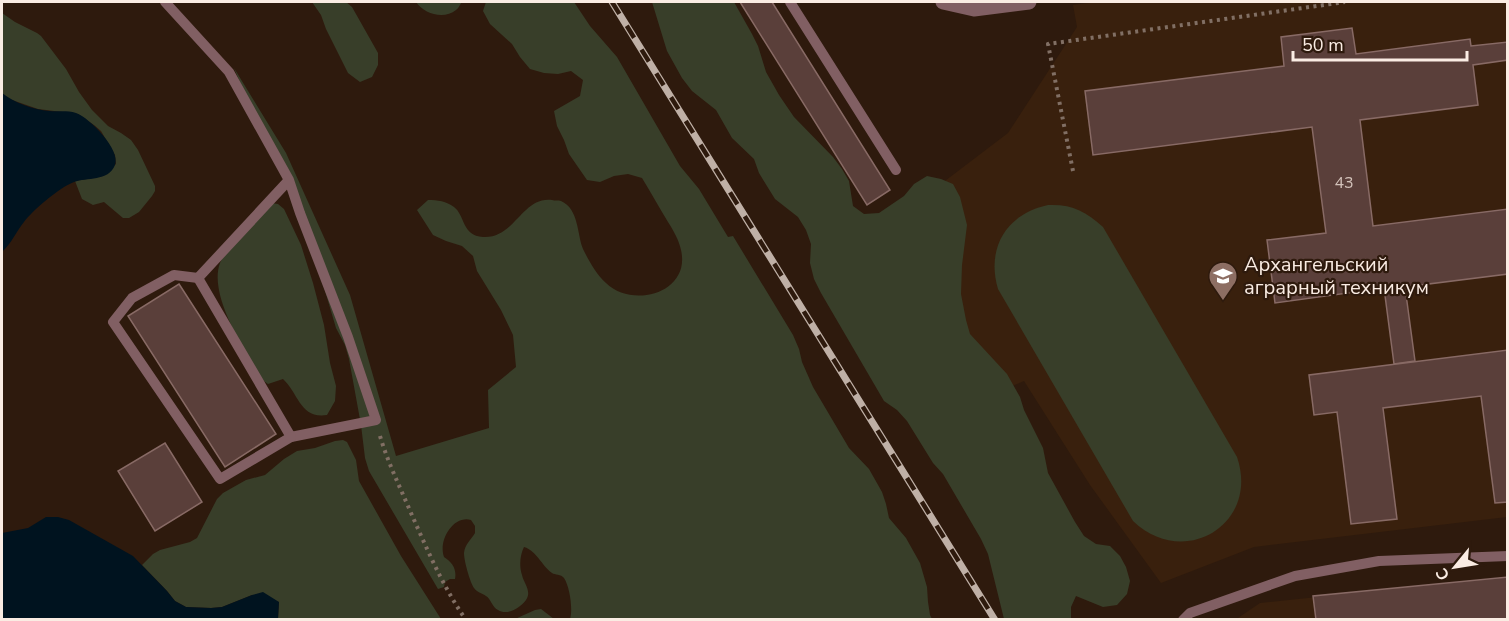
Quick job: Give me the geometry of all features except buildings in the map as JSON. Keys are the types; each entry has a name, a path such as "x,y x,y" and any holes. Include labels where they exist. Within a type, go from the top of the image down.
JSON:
{"street":[{"path":"943,2 974,5 1029,2"}],"lane":[{"path":"165,2 229,72 289,180 376,420 291,436 220,479 113,322 132,298 174,275 198,278"},
{"path":"790,2 896,170"},
{"path":"198,278 289,180"},
{"path":"198,278 291,436"},
{"path":"1183,620 1190,614 1295,576 1379,561 1508,556"}],"path":[{"path":"1073,171 1048,44 1345,2"},
{"path":"376,420 387,457 424,542 456,606 466,620"}],"shaded area":[{"name":"Архангельский аграрный техникум","path":"1096,2 1507,2 1507,517 1254,547 1161,583 1090,485 1024,381 994,394 891,222 1008,133 1077,27 1073,5"},
{"path":"1507,577 1507,619 1235,620 1260,603"}],"green space":[{"path":"312,2 346,2 352,7 378,53 378,65 372,77 360,82 348,73 321,15"},
{"path":"416,2 462,2 451,13 440,15 424,10"},
{"path":"486,2 574,2 590,26 617,57 680,166 699,189 728,237 733,236 793,335 813,387 849,448 869,469 882,492 889,518 906,538 920,563 927,587 932,619 570,619 570,599 564,578 552,573 524,547 520,568 528,597 517,608 509,612 502,612 494,607 488,597 474,588 471,581 464,553 475,533 475,526 471,520 464,519 453,525 443,544 444,557 453,566 455,579 450,579 445,582 444,587 438,589 369,471 349,359 336,328 302,213 263,137 234,68 286,153 350,295 396,456 489,428 488,390 516,367 513,335 477,271 473,256 462,246 433,235 417,210 428,200 442,201 451,205 458,211 471,233 483,237 503,232 533,204 542,201 561,201 567,205 574,216 583,249 590,263 606,283 617,291 630,295 657,292 669,286 677,277 682,265 681,250 672,228 642,178 628,174 614,176 600,182 587,180 569,154 557,126 554,111 580,96 583,80 571,71 558,74 530,69 512,44 490,24 483,11"},
{"path":"652,2 734,2 758,46 766,72 779,95 794,117 842,169 849,181 853,206 864,214 879,213 927,176 953,184 960,197 967,225 961,294 970,334 1007,374 1020,397 1043,448 1048,473 1084,536 1096,544 1110,546 1120,556 1126,567 1130,581 1127,594 1117,605 1103,607 1076,596 1071,607 1071,619 1004,619 988,554 981,539 943,474 933,463 907,421 884,401 821,293 810,263 811,244 806,230 798,217 775,199 759,173 754,159 732,138 716,110 692,91 682,78 667,51"},
{"path":"2,13 41,36 66,69 92,110 108,126 131,140 138,150 155,186 152,196 139,212 129,218 123,218 104,202 93,205 82,199 75,181 102,176 116,164 115,155 101,131 78,114 38,109 9,99 2,93"},
{"path":"264,202 278,204 284,209 301,245 313,283 336,386 335,401 327,415 318,415 305,409 283,379 268,384 261,379 223,306 219,291 220,263"},
{"path":"1048,205 1078,210 1103,227 1237,457 1241,481 1238,502 1228,520 1213,533 1194,540 1174,541 1153,535 1133,521 998,289 995,260 997,247 1003,235 1021,216"},
{"path":"343,440 347,442 356,460 359,481 401,556 441,619 278,619 279,602 252,595 222,607 186,607 175,601 142,565 160,550 197,538 217,499 223,493 246,480 265,475 297,451"},
{"path":"541,609 554,619 515,619 535,610"}],"water":[{"path":"2,93 30,107 73,112 82,116 103,135 116,159 112,170 102,177 74,182 47,200 28,217 2,252"},
{"path":"46,517 69,520 133,556 175,601 186,607 222,607 263,592 279,602 278,619 2,619 2,533 28,528"}],"railway":[{"path":"612,2 995,620"}],"place":[{"name":"Архангельский аграрный техникум","path":"1223,302"}]}
